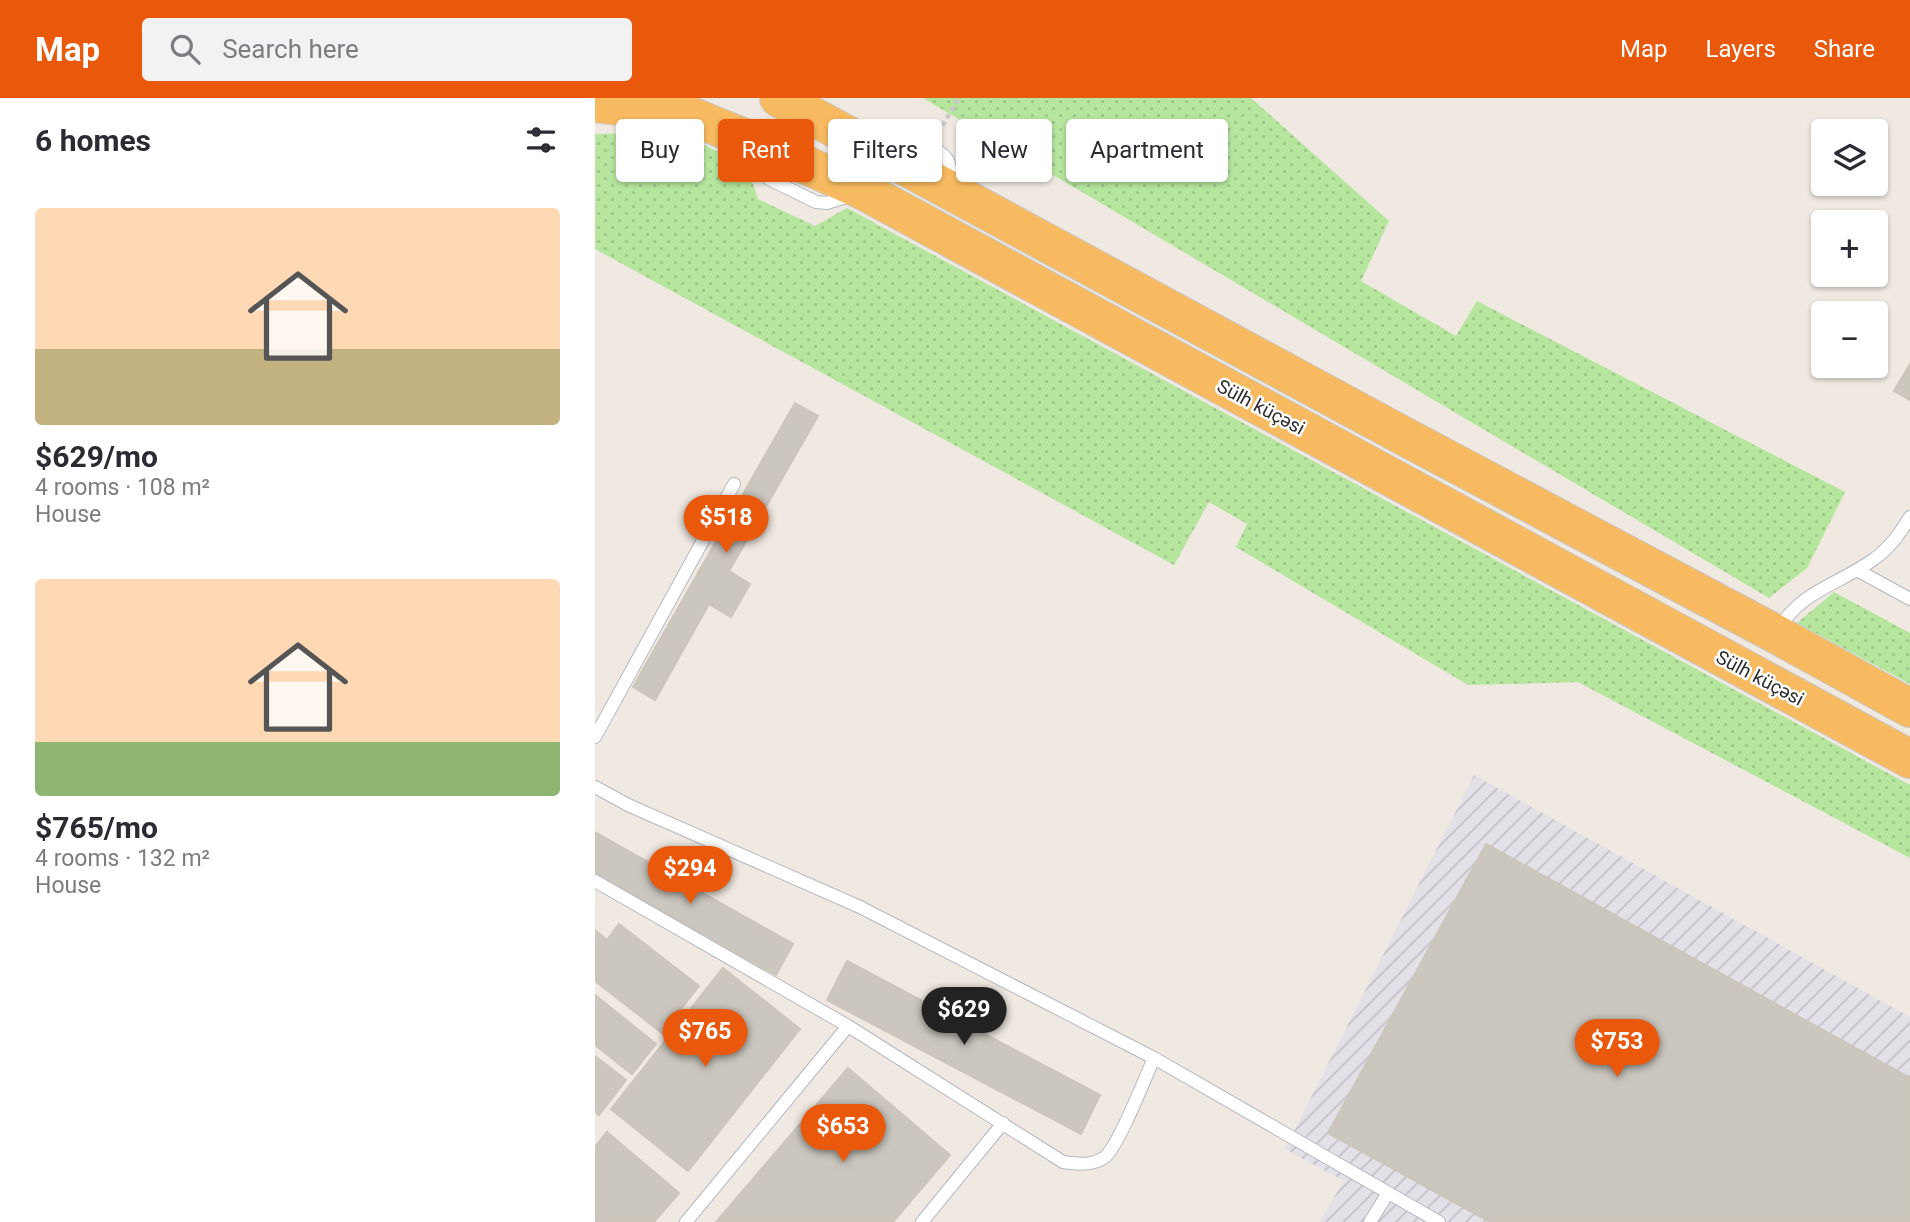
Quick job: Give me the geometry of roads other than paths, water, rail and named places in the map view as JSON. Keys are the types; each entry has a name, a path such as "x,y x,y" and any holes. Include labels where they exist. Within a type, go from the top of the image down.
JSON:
{"highway":[{"path":"779,98 828,126"},
{"name":"Sülh küçəsi","path":"595,103 688,115 864,191 1910,759"},
{"path":"932,182 1910,708"}],"lane":[{"path":"632,98 688,115"},
{"path":"942,154 948,161 954,194"},
{"path":"595,737 734,484"},
{"path":"1774,633 1786,615 1801,601 1873,560 1905,534 1910,517"},
{"path":"1857,570 1910,599"},
{"path":"595,787 628,805 860,907 1154,1058 1439,1222"},
{"path":"595,881 848,1026 1063,1162 1085,1165 1105,1157 1116,1141 1154,1058"},
{"path":"685,1222 848,1026"},
{"path":"922,1222 1003,1122"},
{"path":"1370,1222 1388,1193"}]}
